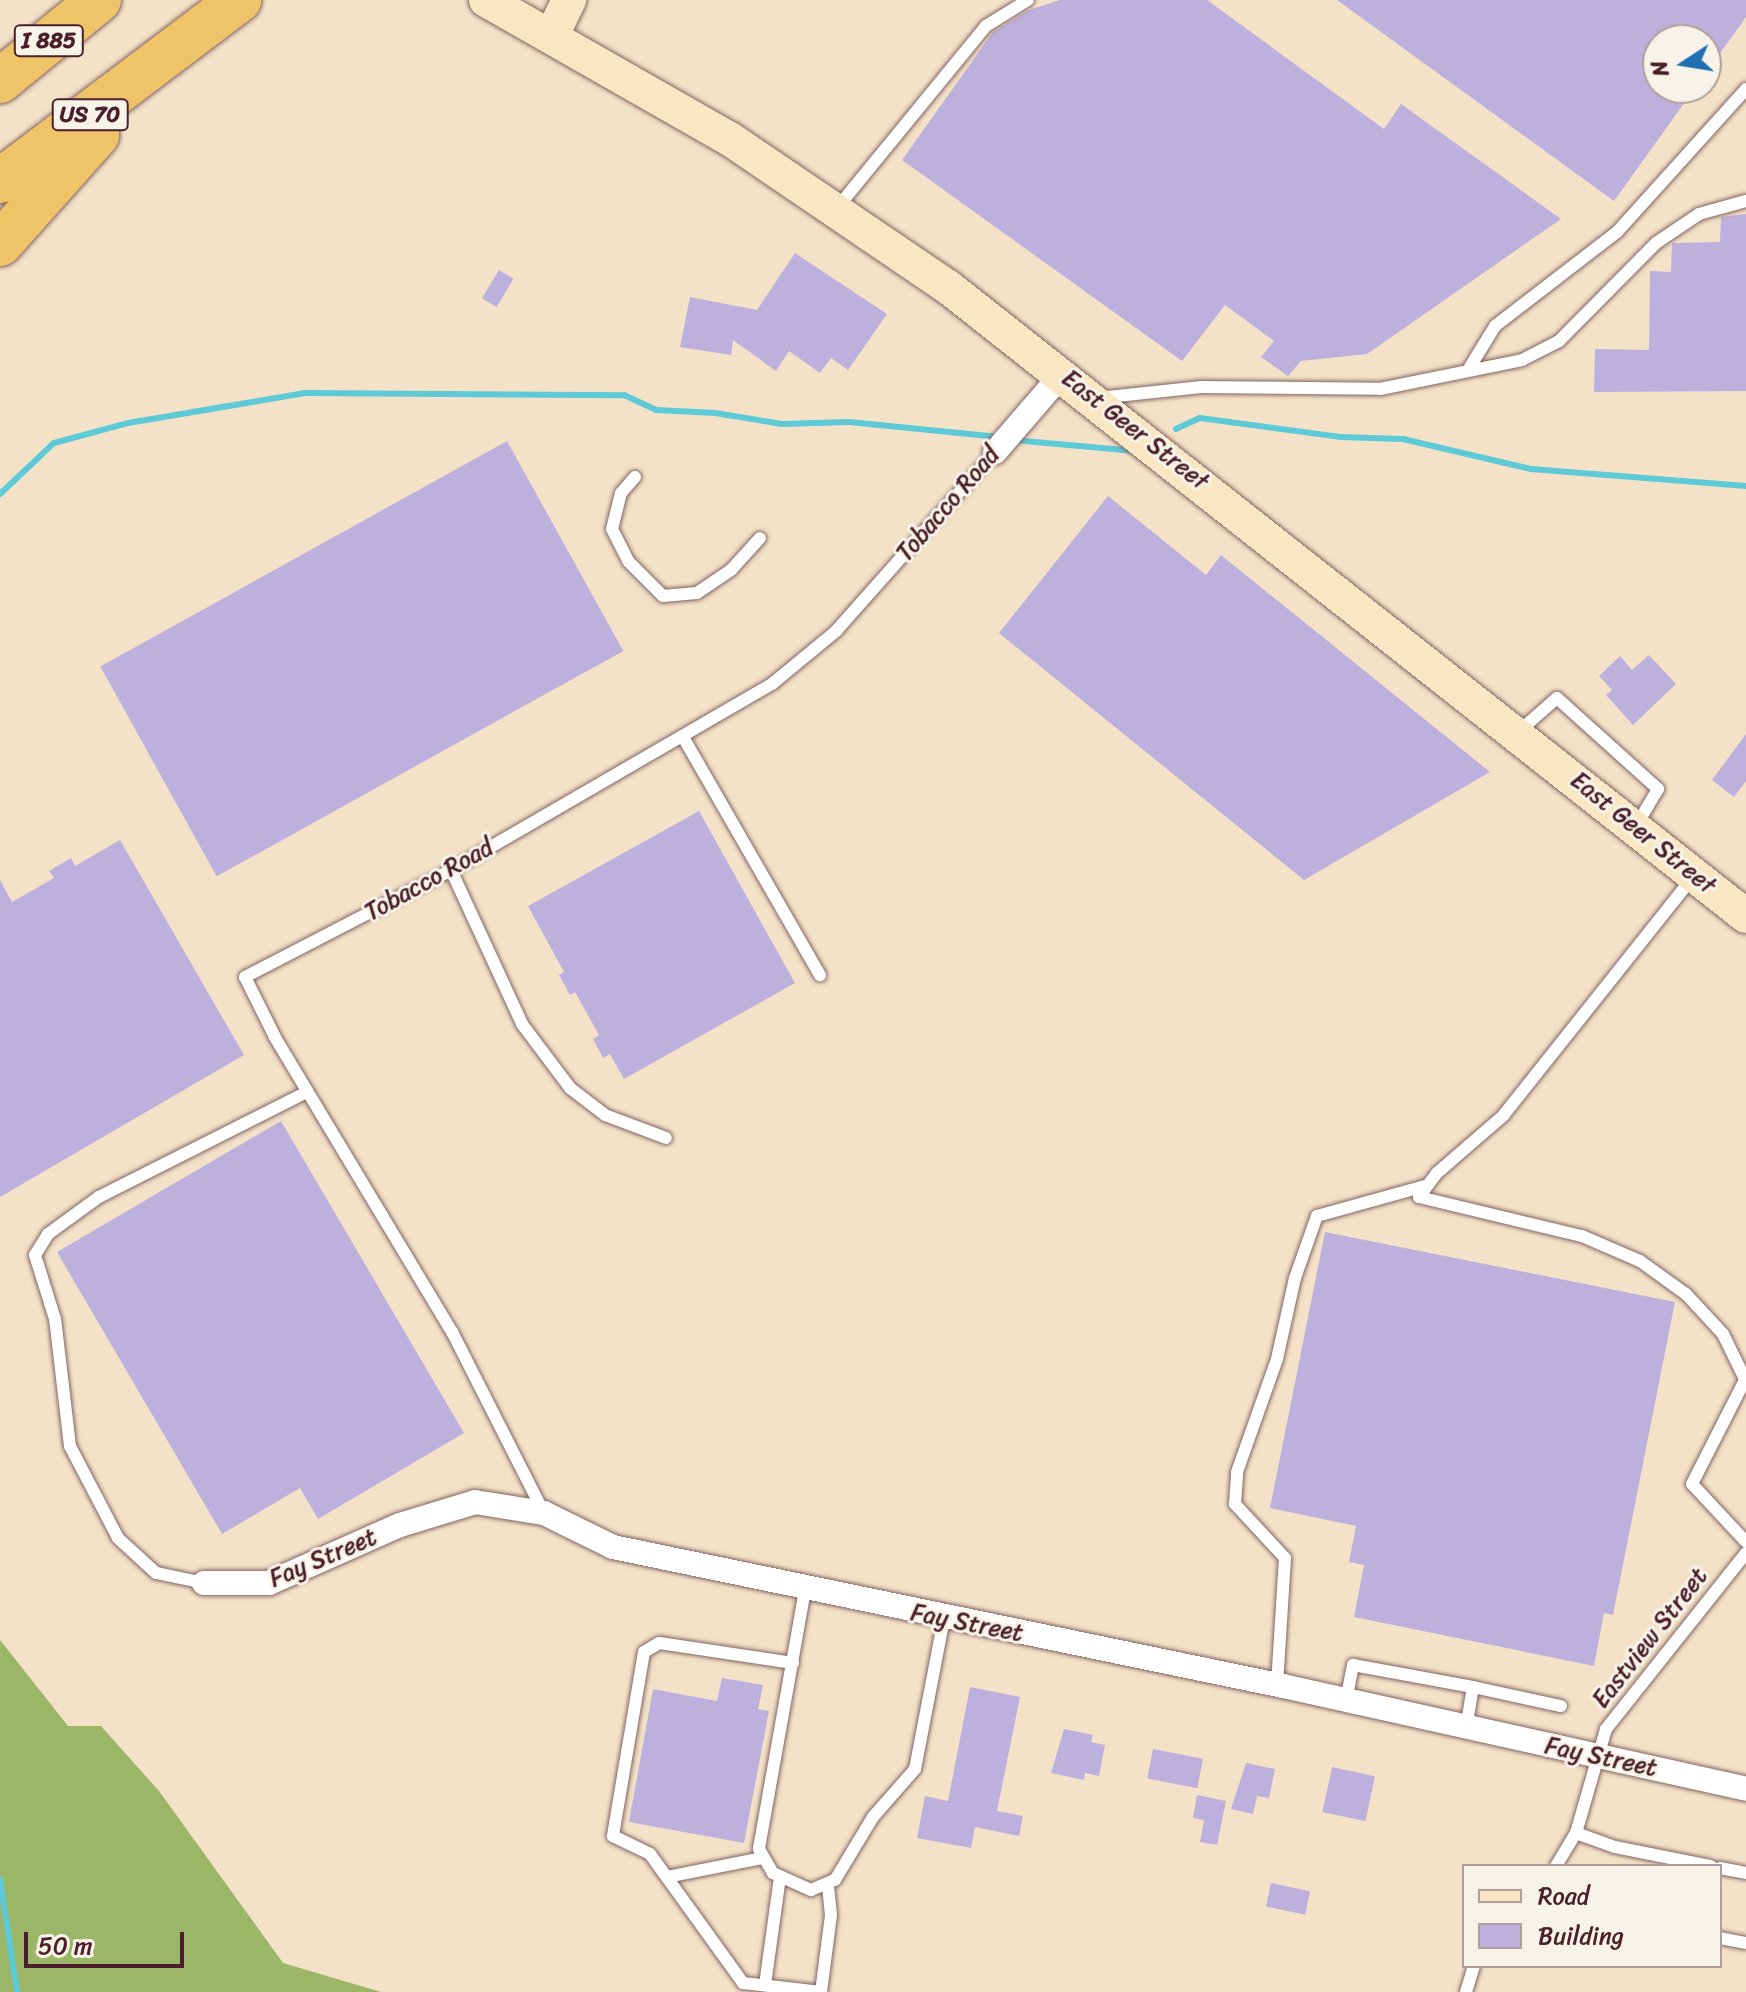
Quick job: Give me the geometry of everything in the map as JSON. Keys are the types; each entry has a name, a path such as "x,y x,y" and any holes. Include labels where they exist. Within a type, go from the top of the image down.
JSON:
{"highway":[{"name":"I 885","path":"0,81 99,0"},
{"path":"0,244 180,49 239,0"},
{"name":"US 70","path":"0,181 180,49"}],"main road":[{"name":"East Geer Street","path":"486,0 552,35 837,208 1063,373 1746,916"},
{"path":"552,35 569,0"}],"street":[{"name":"Tobacco Road","path":"995,452 1063,373"},
{"name":"Fay Street","path":"204,1583 269,1583 400,1525 475,1502 544,1513 613,1547 805,1590 1277,1685 1746,1789"}],"lane":[{"path":"837,208 986,26 1028,0"},
{"path":"1470,367 1495,326 1617,232 1746,89"},
{"path":"1095,398 1201,387 1380,389 1470,367 1522,360 1559,341 1656,243 1699,214 1746,201"},
{"name":"Tobacco Road","path":"544,1513 452,1332 307,1092 245,977 451,870 773,683 836,631 995,452"},
{"path":"635,477 621,493 612,529 629,562 663,596 697,593 731,570 760,538"},
{"path":"1517,733 1557,698 1658,789 1635,827"},
{"path":"683,737 820,975"},
{"path":"451,870 522,1024 570,1088 605,1115 666,1138"},
{"path":"1695,875 1504,1115 1420,1193 1424,1201 1542,1225 1640,1261 1686,1294 1723,1334 1745,1378 1692,1484 1746,1542"},
{"path":"204,1583 156,1573 118,1538 70,1446 55,1319 35,1255 48,1234 99,1197 307,1092"},
{"path":"1277,1685 1285,1558 1235,1504 1237,1472 1277,1359 1295,1278 1317,1216 1425,1186"},
{"name":"Eastview Street","path":"1557,1864 1576,1833 1595,1754 1606,1729 1746,1553"},
{"path":"805,1590 759,1849 762,1858 780,1877 811,1890 828,1887"},
{"path":"793,1663 659,1643 644,1652 613,1836 650,1854 743,1983 821,1992 831,1915 828,1887 873,1817 915,1769 944,1618"},
{"path":"1346,1701 1353,1665 1561,1706"},
{"path":"1466,1728 1473,1687"},
{"path":"1576,1833 1615,1847 1701,1864"},
{"path":"667,1877 762,1858"},
{"path":"1722,1868 1746,1873"},
{"path":"765,1985 780,1877"},
{"path":"1722,1938 1746,1943"},
{"path":"1466,1992 1473,1968"}],"green space":[{"path":"0,1640 68,1726 101,1726 159,1791 283,1963 381,1992 0,1992"}],"building":[{"path":"1060,0 1207,0 1384,129 1401,104 1561,219 1367,354 1301,361 1288,376 1261,357 1274,341 1225,305 1182,361 902,160 993,32 1029,10"},
{"path":"1337,0 1746,0 1746,17 1722,51 1722,24 1642,24 1642,104 1684,104 1614,201"},
{"path":"1746,214 1746,391 1594,392 1595,349 1649,350 1650,271 1671,272 1672,243 1720,242 1721,217"},
{"path":"795,253 887,314 848,370 831,358 820,373 789,351 776,371 733,340 731,355 680,347 690,297 757,310"},
{"path":"499,270 514,279 497,307 482,298"},
{"path":"507,441 623,651 217,876 100,666"},
{"path":"1108,496 1206,575 1221,555 1490,772 1304,880 999,633"},
{"path":"1649,655 1676,684 1633,725 1606,695 1612,690 1599,676 1620,656 1632,670"},
{"path":"1746,734 1746,781 1734,797 1712,780"},
{"path":"699,811 795,983 624,1079 610,1054 603,1058 593,1039 599,1035 575,992 570,995 559,975 564,972 528,906"},
{"path":"120,840 244,1055 0,1197 0,880 12,902 54,878 49,871 71,858 75,866"},
{"path":"281,1121 464,1433 318,1519 300,1488 222,1534 57,1252"},
{"path":"1325,1232 1675,1302 1613,1615 1604,1613 1594,1666 1354,1617 1364,1565 1349,1562 1356,1526 1270,1508"},
{"path":"722,1678 763,1685 758,1709 769,1711 744,1843 629,1822 653,1689 717,1701"},
{"path":"970,1687 1020,1697 997,1811 1023,1816 1019,1836 975,1827 971,1848 917,1838 925,1796 948,1801"},
{"path":"1064,1729 1093,1735 1091,1742 1105,1745 1099,1776 1085,1773 1084,1780 1051,1773"},
{"path":"1153,1749 1203,1759 1197,1788 1147,1778"},
{"path":"1246,1763 1275,1769 1269,1798 1257,1796 1253,1814 1231,1809"},
{"path":"1332,1767 1375,1776 1365,1821 1322,1812"},
{"path":"1197,1795 1226,1801 1217,1845 1200,1842 1204,1820 1193,1818"},
{"path":"1271,1883 1310,1891 1305,1915 1266,1906"}],"waterway":[{"path":"0,494 54,443 128,423 306,393 624,395 656,410 715,413 782,424 849,422 999,437"},
{"path":"1176,429 1200,418 1340,437 1403,439 1531,469 1746,486"},
{"path":"1014,440 1134,451"},
{"path":"0,1879 17,1992"}]}
